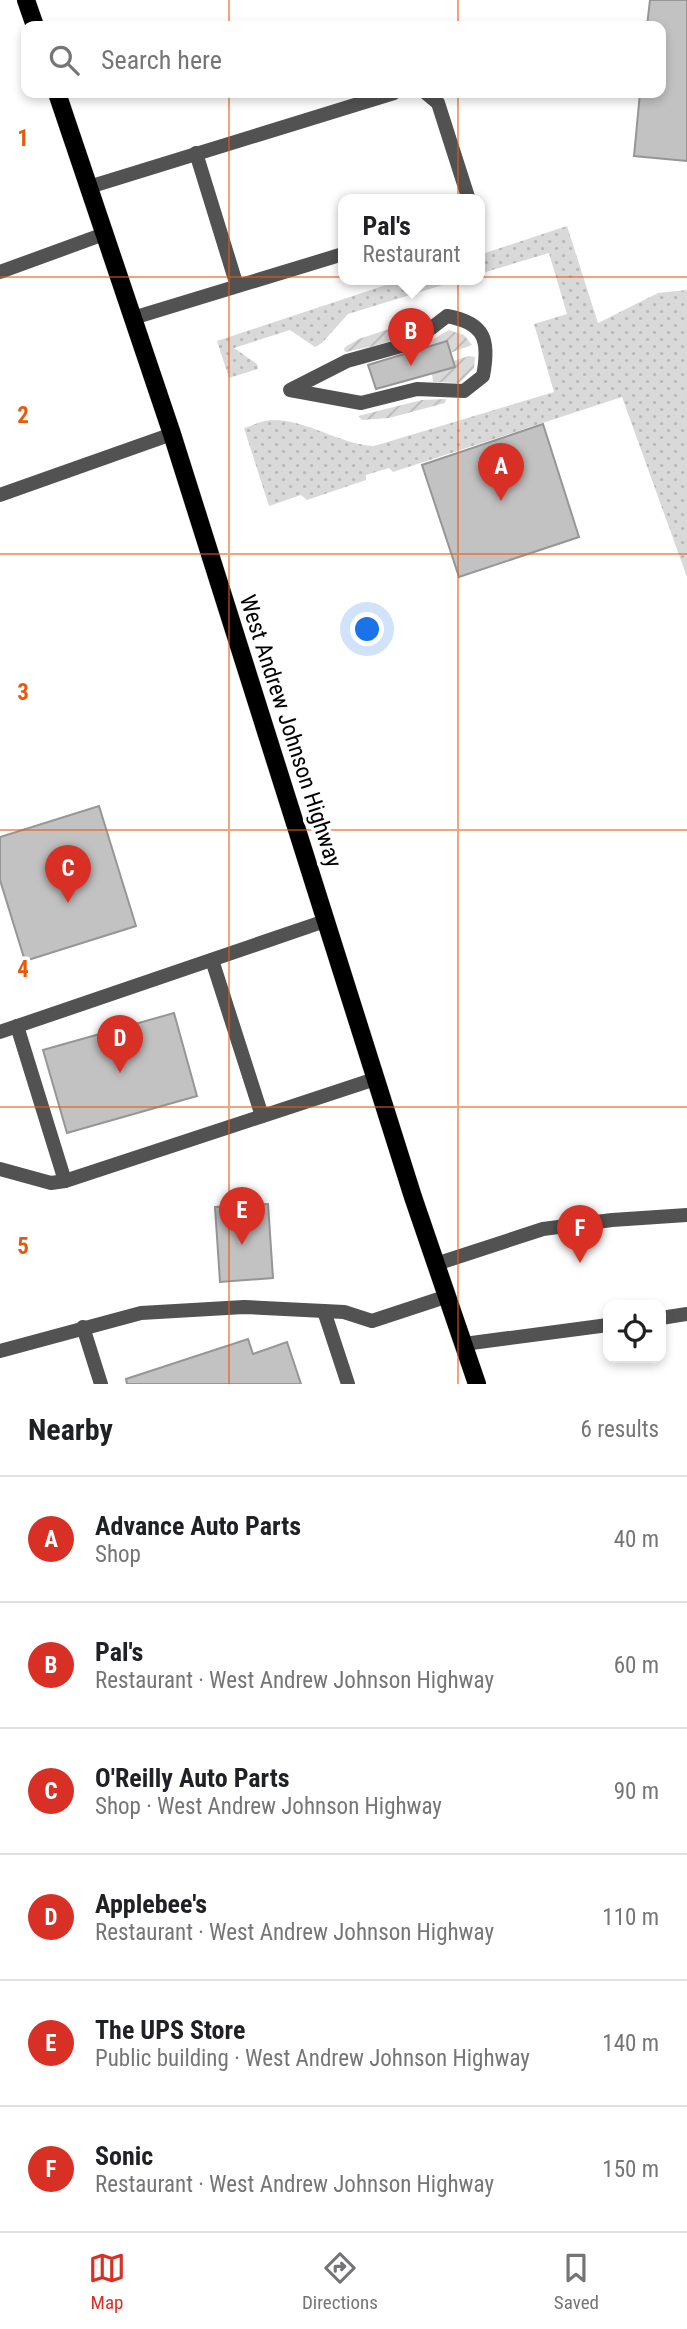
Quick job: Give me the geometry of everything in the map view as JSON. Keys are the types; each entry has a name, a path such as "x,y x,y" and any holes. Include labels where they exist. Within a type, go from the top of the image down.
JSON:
{"main road":[{"path":"26,0 33,21"},
{"name":"West Andrew Johnson Highway","path":"59,98 172,435 375,1079 477,1384"}],"street":[{"path":"89,187 378,98"},
{"path":"432,98 438,103 466,194"},
{"path":"196,153 237,286"},
{"path":"0,272 104,234"},
{"path":"133,318 338,256"},
{"path":"447,316 468,320 482,335 487,355 483,376 464,391 417,389 361,403 290,390 347,361 412,343 447,316"},
{"path":"0,495 172,435"},
{"path":"0,1032 325,920"},
{"path":"212,960 262,1116"},
{"path":"17,1026 65,1181"},
{"path":"0,1169 51,1183 65,1181 375,1079"},
{"path":"436,1264 543,1229 612,1220 687,1215"},
{"path":"0,1351 141,1313 244,1307 344,1312 372,1321 448,1296"},
{"path":"324,1311 348,1384"},
{"path":"666,1317 687,1314"},
{"path":"464,1343 603,1326"},
{"path":"83,1327 101,1384"}],"shaded area":[{"path":"567,226 598,323 658,293 687,290 687,577 622,397 393,472 389,468 366,475 366,480 307,500 301,495 269,506 244,428 268,420 284,421 348,441 374,446 554,392 534,324 567,314 549,253 485,272 485,253"},
{"path":"386,285 443,285 348,314 322,343 315,347 290,330 234,348 257,364 258,369 229,378 217,341"},
{"path":"422,318 424,321 408,334 377,345 346,352 344,350 359,339"},
{"path":"449,330 464,335 472,345 450,353 446,341 415,350"},
{"path":"475,357 474,368 459,383 433,382 432,374 454,368 453,361"},
{"path":"446,399 445,403 389,418 362,420 358,416 422,400"}],"building":[{"path":"650,0 687,0 687,161 634,156 640,98 666,98 666,21 648,21"},
{"path":"447,341 455,367 376,389 368,365"},
{"path":"543,424 579,537 459,577 422,465"},
{"path":"99,806 136,926 25,961 0,880 0,837"},
{"path":"174,1013 197,1096 67,1133 43,1050"},
{"path":"268,1204 273,1278 220,1282 215,1207"},
{"path":"248,1339 253,1354 287,1342 301,1384 127,1384 126,1379"}],"place":[{"name":"Pal's","path":"411,366"},
{"name":"Advance Auto Parts","path":"501,501"},
{"name":"O'Reilly Auto Parts","path":"68,903"},
{"name":"Applebee's","path":"120,1073"},
{"name":"The UPS Store","path":"242,1245"},
{"name":"Sonic","path":"580,1263"}]}
